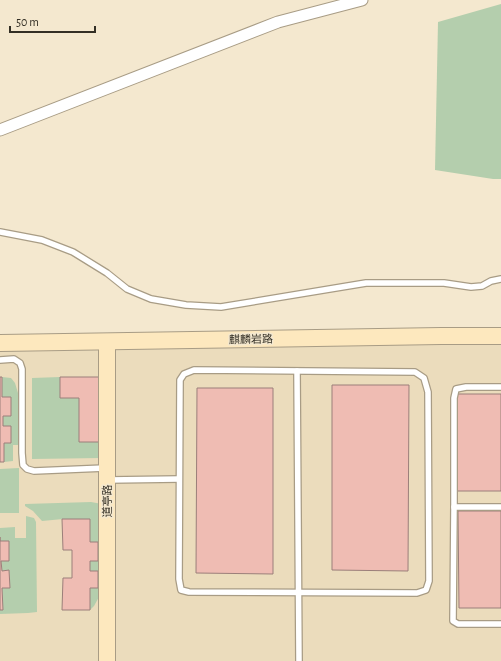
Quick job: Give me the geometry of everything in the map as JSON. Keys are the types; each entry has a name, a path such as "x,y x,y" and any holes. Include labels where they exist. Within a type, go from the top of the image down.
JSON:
{"main road":[{"name":"麒麟岩路","path":"0,343 501,336"},
{"name":"道亭路","path":"107,342 107,661"}],"street":[{"path":"0,130 278,22 362,0"}],"lane":[{"path":"0,232 42,240 73,252 107,273 127,288 151,299 186,305 221,307 366,283 444,283 471,287 482,286 492,281 501,279"},
{"path":"0,360 14,359 20,363 22,369 22,453 23,465 27,469 34,471 179,479"},
{"path":"194,370 415,372 424,378 428,392 429,581 426,590 417,593 189,592 181,590 179,579 179,479 180,380 184,374 194,370"},
{"path":"297,371 299,661"},
{"path":"501,387 466,387 456,389 454,398 453,621 458,624 501,624"},
{"path":"454,507 501,507"}],"shaded area":[{"path":"501,336 501,661 0,661 0,342"}],"green space":[{"path":"501,4 501,179 435,170 438,22"},
{"path":"2,377 11,378 15,383 18,393 19,445 13,445 13,461 4,462 4,443 11,443 11,426 3,426 3,416 11,416 11,397 2,397"},
{"path":"60,377 60,398 79,398 79,442 101,442 101,458 32,459 32,378"},
{"path":"19,468 19,513 0,513 0,469"},
{"path":"91,502 102,504 99,597 90,610 90,588 98,588 98,571 90,571 90,561 98,561 98,542 90,542 63,519 42,521 33,511 25,506 25,504"},
{"path":"26,516 34,518 36,522 37,612 0,614 0,610 3,610 2,588 10,587 9,571 2,571 1,561 9,561 9,542 0,541 0,528 15,527 15,538 26,538"}],"building":[{"path":"0,377 2,377 2,397 11,397 11,416 3,416 3,426 11,426 11,443 4,443 4,462 0,462"},
{"path":"60,377 101,377 101,442 79,442 79,398 60,398"},
{"path":"332,385 409,385 408,571 332,570"},
{"path":"197,388 273,388 273,574 196,573"},
{"path":"457,394 501,394 501,491 457,491"},
{"path":"458,511 501,511 501,608 459,608"},
{"path":"62,519 90,519 90,542 98,542 98,561 90,561 90,571 98,571 98,588 90,588 90,610 62,610 63,578 72,578 72,550 63,550"},
{"path":"0,541 9,541 9,561 1,561 2,571 9,570 10,588 2,588 3,610 0,610"}]}
